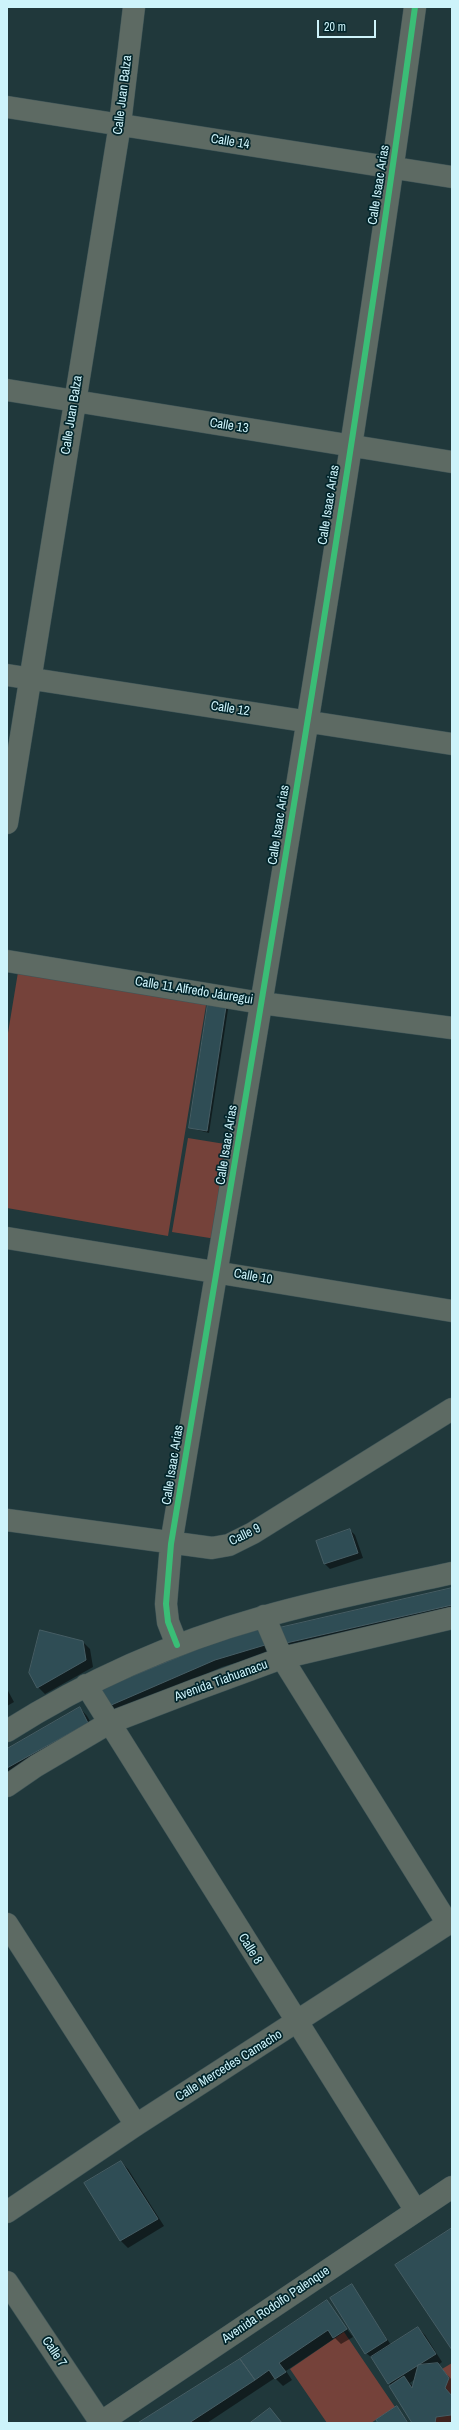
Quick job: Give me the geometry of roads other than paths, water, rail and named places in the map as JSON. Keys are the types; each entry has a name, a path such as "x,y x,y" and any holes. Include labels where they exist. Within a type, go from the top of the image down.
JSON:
{"street":[{"name":"Calle Juan Balza","path":"7,823 32,679 74,401 120,124 134,7"},
{"name":"Calle Isaac Arias","path":"177,1645 168,1622 166,1604 171,1544 262,1002 393,168 415,7"},
{"name":"Calle 14","path":"7,107 452,177"},
{"name":"Calle 13","path":"7,390 452,462"},
{"name":"Calle 12","path":"7,675 306,720 452,744"},
{"name":"Calle 11 Alfredo Jáuregui","path":"7,961 262,1002 452,1028"},
{"name":"Calle 10","path":"7,1238 217,1271 452,1311"},
{"name":"Calle 9","path":"7,1520 171,1544 212,1548 235,1542 253,1533 449,1418"},
{"path":"7,1731 86,1685 177,1645 264,1616 452,1573"},
{"path":"264,1616 282,1658 450,1923"},
{"name":"Avenida Tiahuanacu","path":"7,1786 36,1766 108,1723 282,1658 452,1618"},
{"name":"Calle 8","path":"86,1685 108,1723 416,2211"},
{"name":"Calle Mercedes Camacho","path":"7,2212 136,2125 297,2023 450,1923"},
{"path":"7,1924 136,2125"},
{"name":"Avenida Rodolfo Palenque","path":"100,2423 452,2187"},
{"name":"Calle 7","path":"7,2282 100,2423"}]}
